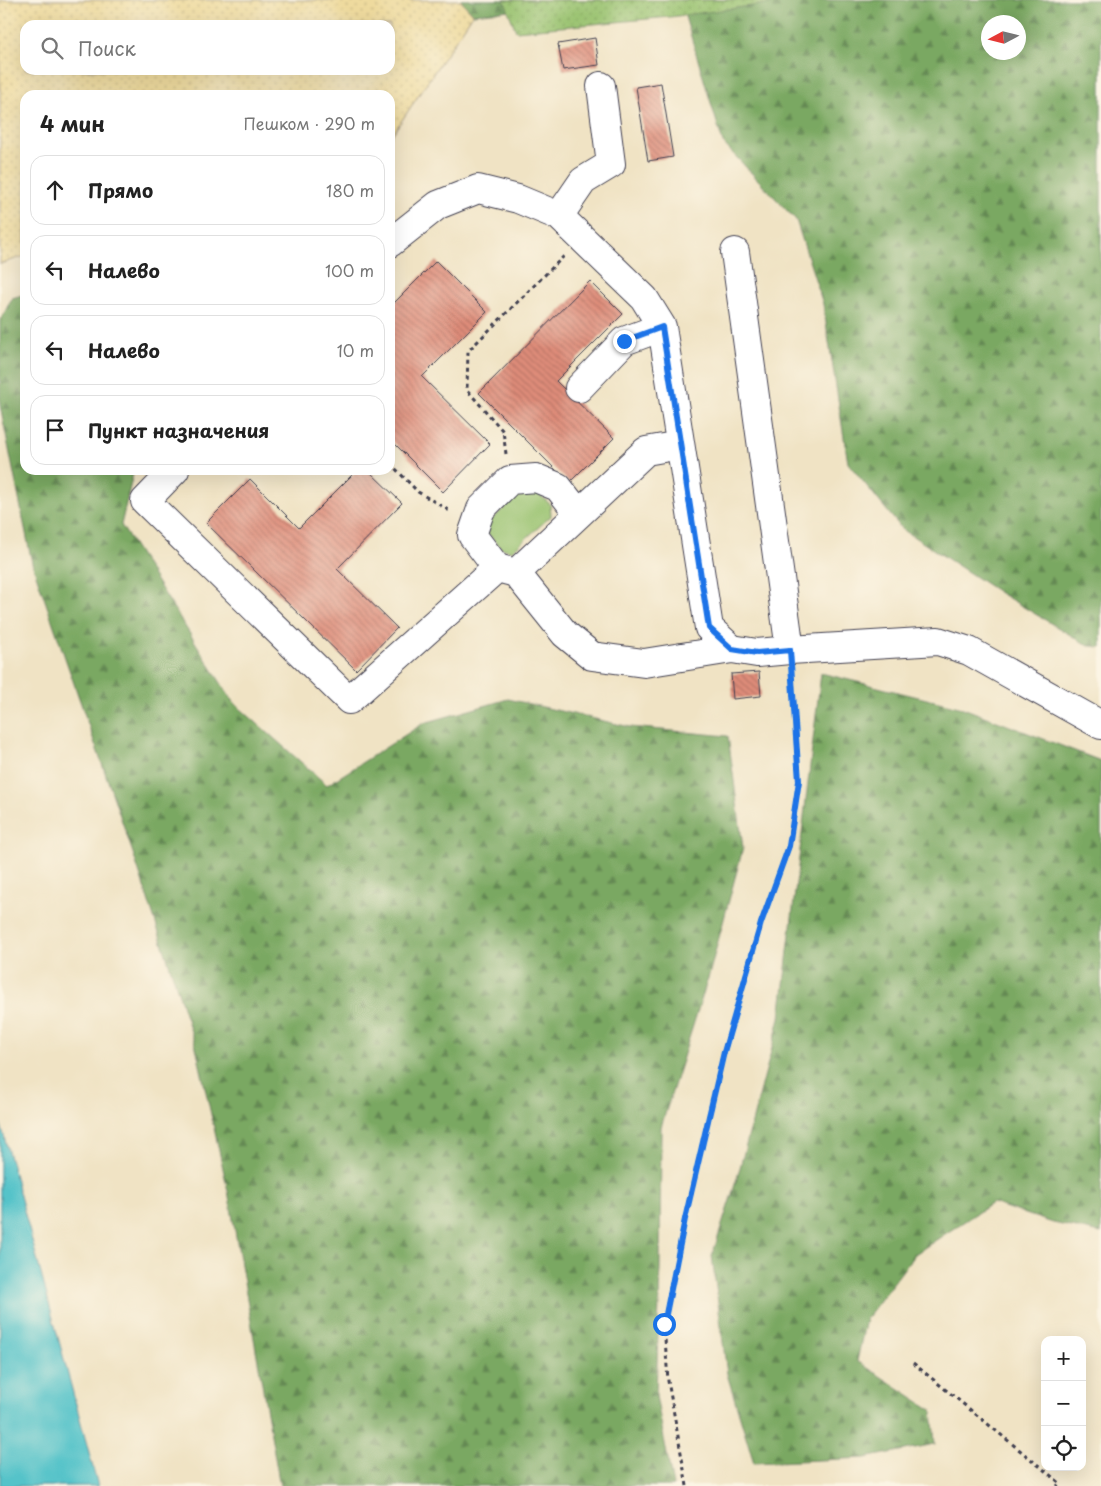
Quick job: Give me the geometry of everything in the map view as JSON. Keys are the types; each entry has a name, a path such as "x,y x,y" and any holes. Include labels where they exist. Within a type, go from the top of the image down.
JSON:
{"lane":[{"path":"560,216 583,181 611,164 601,86"},
{"path":"395,240 438,205 478,189 518,199 560,216 644,298 662,327 709,628 732,649"},
{"path":"735,252 790,650"},
{"path":"579,388 624,341 662,327"},
{"path":"170,475 145,501 349,700 506,571 579,514 646,451 680,445"},
{"path":"579,514 558,487 536,478 510,480 480,509 472,535 565,634 592,656 644,663 732,649 757,653 938,641 969,651 1101,725"}],"path":[{"path":"510,480 503,431 467,390 468,351 582,238"},
{"path":"395,468 418,492 448,510 480,509"},
{"path":"687,1486 668,1381 664,1324 685,1219 724,1052 761,923 789,846 799,781 790,650"},
{"path":"914,1363 1060,1483 1057,1486"}],"green space":[{"path":"460,0 601,0 473,14"},
{"path":"504,0 796,0 670,17 516,31"},
{"path":"680,0 1101,0 1101,647 1089,646 1000,593 902,529 848,463 823,304 796,220 723,143"},
{"path":"20,296 20,475 133,475 121,525 233,702 327,785 424,723 508,699 630,727 728,736 743,848 709,975 661,1127 660,1269 656,1396 673,1486 280,1486 228,1191 196,1047 133,853 32,563 0,405 0,321 12,298"},
{"path":"522,491 535,491 550,504 551,516 512,551 501,548 488,534 488,523"},
{"path":"821,673 963,708 1101,761 1101,1233 1053,1223 992,1203 915,1254 866,1319 857,1361 932,1410 935,1444 865,1458 754,1463 727,1374 712,1256 738,1175 780,1018"}],"sand":[{"path":"0,0 460,0 473,14 395,131 395,90 20,90 20,258 0,264"}],"water":[{"path":"0,1121 98,1486 0,1486"}],"building":[{"path":"595,38 599,65 563,70 558,44"},
{"path":"661,83 673,157 648,161 636,87"},
{"path":"436,261 487,312 422,377 490,444 443,492 395,444 395,302"},
{"path":"590,281 623,314 556,381 614,438 569,483 479,393"},
{"path":"352,475 373,475 402,503 337,569 397,628 356,670 206,523 250,479 299,528"},
{"path":"759,672 761,696 733,699 731,674"}],"route":[{"path":"624,341 662,327 709,628 732,649 757,653 790,650 799,781 789,846 761,923 724,1052 685,1219 664,1324"}]}
